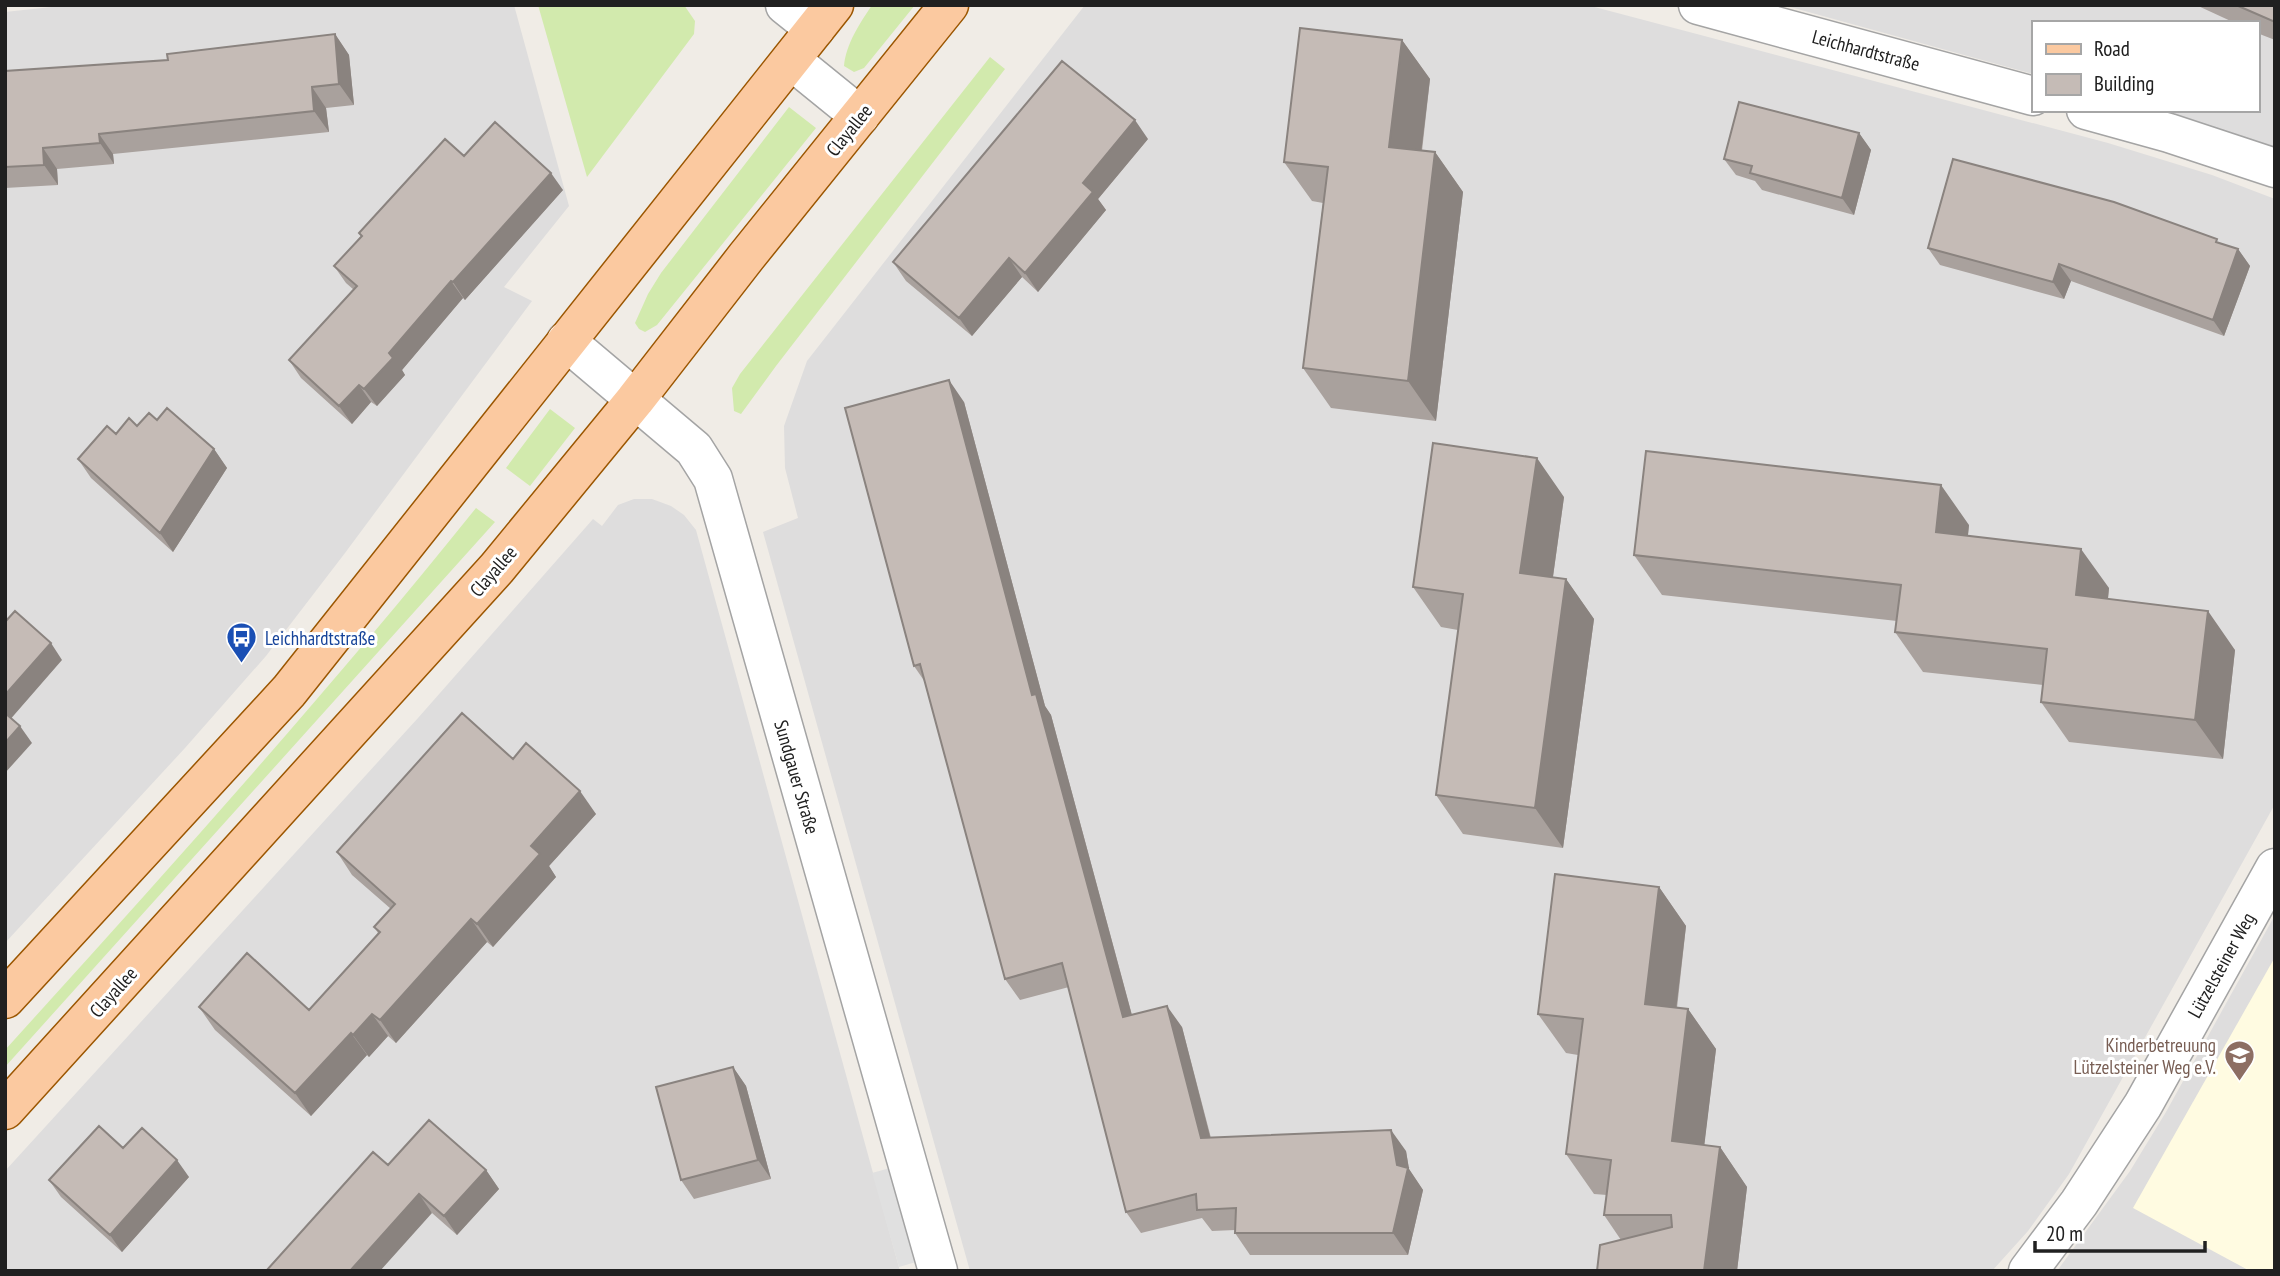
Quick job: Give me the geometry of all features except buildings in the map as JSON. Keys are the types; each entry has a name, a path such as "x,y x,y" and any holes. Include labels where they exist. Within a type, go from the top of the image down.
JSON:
{"main road":[{"name":"Clayallee","path":"5,1110 498,568 949,5"},
{"path":"5,999 289,691 825,17"}],"street":[{"path":"785,5 825,17"},
{"name":"Leichhardtstraße","path":"1698,5 2032,96"},
{"path":"791,60 860,116"},
{"path":"2093,112 2169,133 2275,169"},
{"name":"Sundgauer Straße","path":"566,341 694,449 713,479 938,1271"},
{"name":"Lützelsteiner Weg","path":"2028,1271 2079,1203 2144,1105 2275,868"}],"shaded area":[{"path":"70,5 514,5 569,206 504,287 532,301 345,553 266,656 5,943 5,12"},
{"path":"1085,5 1587,5 2108,143 2212,175 2275,199 2275,804 2069,1174 2028,1231 1992,1271 970,1271 763,532 798,518 785,468 784,426 807,361"},
{"path":"1783,5 2275,5 2275,147 2169,112 2259,112 2259,21 2032,21 2032,74"},
{"path":"634,499 652,499 671,506 684,515 696,530 900,1271 5,1271 5,1171 418,718 593,519 602,526 618,505"},
{"name":"Kinderbetreuung Lützelsteiner Weg e.V.","path":"2275,915 2275,1271 2057,1271 2130,1171 2166,1112"},
{"name":"Kinderbetreuung Lützelsteiner Weg e.V.","path":"2275,957 2275,1271 2250,1271 2133,1208"},
{"path":"890,1168 916,1262 899,1267 872,1173"}],"green space":[{"path":"538,5 684,5 695,21 694,34 587,177"},
{"path":"872,5 915,5 864,68 854,72 844,66 845,58 854,34"},
{"path":"990,57 1005,69 741,414 734,411 732,388 740,374"},
{"path":"789,107 816,128 657,325 645,332 639,329 635,323 661,273"},
{"path":"550,409 575,428 530,486 506,468"},
{"path":"476,508 495,522 5,1067 5,1050 304,715"}],"place":[{"name":"Leichhardtstraße","path":"242,665"},
{"name":"Kinderbetreuung Lützelsteiner Weg e.V.","path":"2239,1083"}]}
